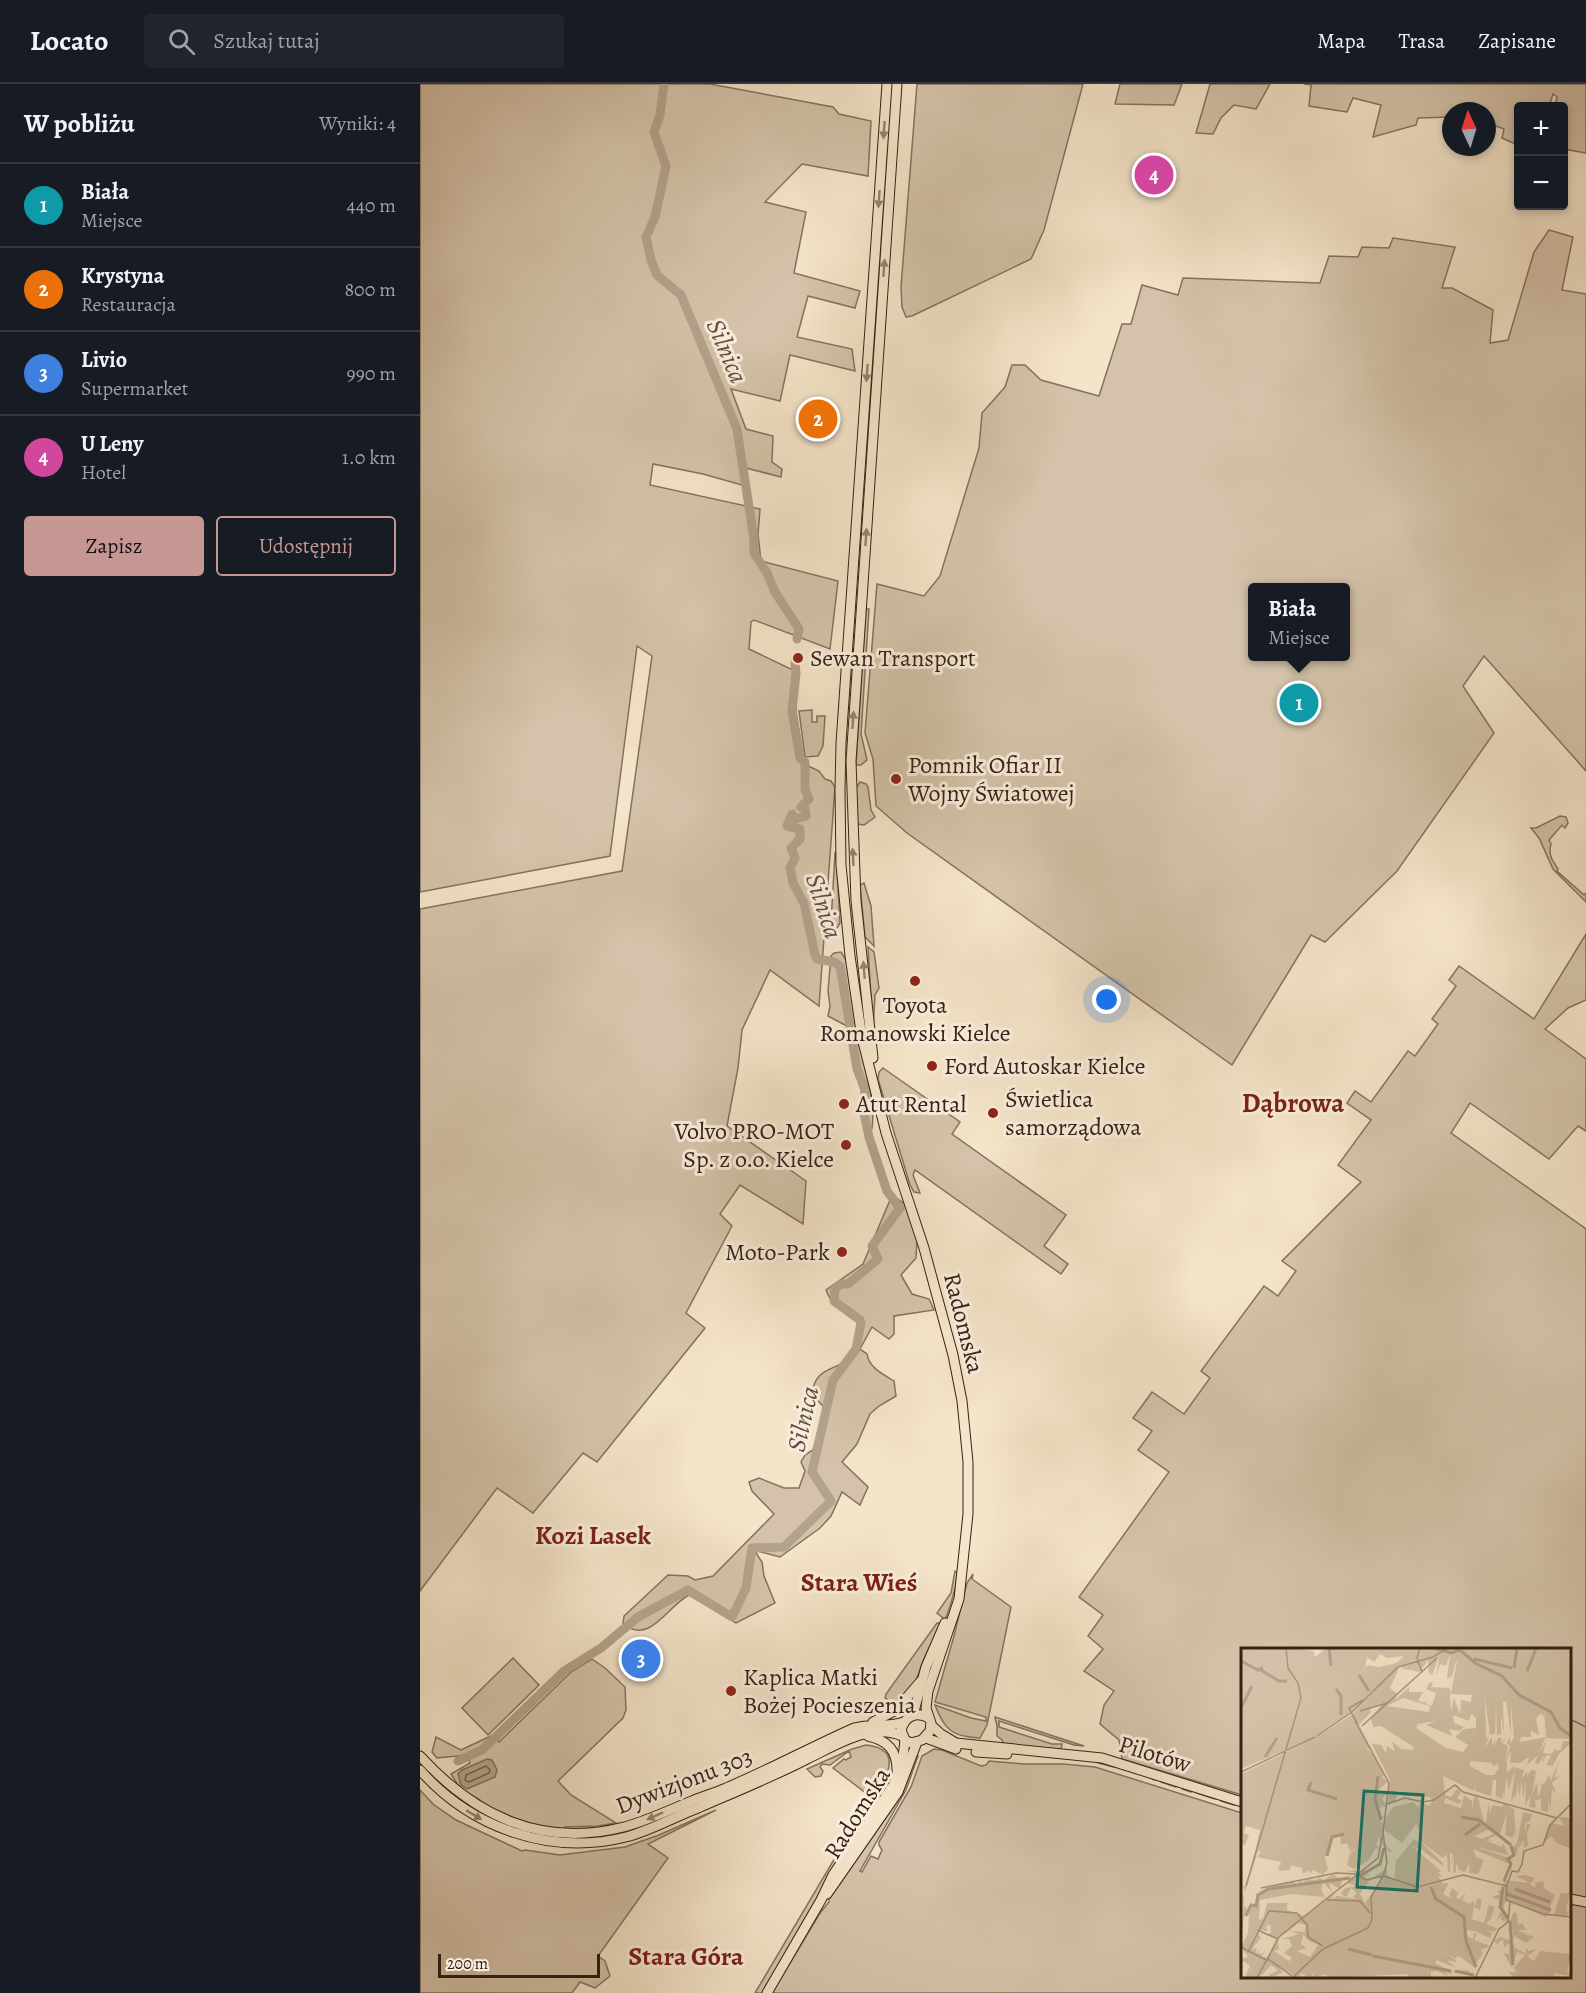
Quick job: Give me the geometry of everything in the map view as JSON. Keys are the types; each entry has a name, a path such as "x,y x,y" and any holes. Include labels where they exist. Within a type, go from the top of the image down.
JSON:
{"main road":[{"name":"Radomska","path":"887,84 843,711 840,790 841,865 850,956 862,1038 886,1133 936,1288 955,1362 962,1401 969,1484 966,1535 958,1604 930,1683 926,1704 930,1722"},
{"name":"Radomska","path":"874,1082 856,900 851,792 852,734 897,84"},
{"name":"Radomska","path":"913,1715 929,1659 961,1581"},
{"path":"868,1724 896,1710 923,1679"},
{"path":"913,1715 922,1715 930,1722 921,1740 903,1738 904,1722 913,1715"},
{"name":"Dywizjonu 303","path":"420,1756 437,1775 471,1802 503,1819 550,1831 596,1832 635,1824 724,1789 845,1732 868,1724 891,1725 904,1722"},
{"name":"Pilotów","path":"930,1722 940,1734 956,1743 1113,1760 1241,1802"},
{"name":"Dywizjonu 303","path":"420,1770 459,1806 500,1828 543,1840 592,1842 626,1837 652,1829 857,1736 878,1733 903,1738"},
{"path":"857,1736 877,1738 888,1744 897,1761 897,1775"},
{"name":"Radomska","path":"767,1993 822,1900 833,1875 881,1805 897,1775 903,1757 903,1738"},
{"name":"Radomska","path":"822,1900 898,1792 921,1740"},
{"name":"Pilotów","path":"921,1740 973,1752 1054,1753"},
{"path":"1571,1899 1586,1902"}],"shaded area":[{"path":"420,84 710,84 833,107 839,114 871,121 868,176 802,164 765,202 806,212 794,273 860,291 855,308 808,296 797,337 852,349 855,371 790,355 780,401 731,389 746,429 773,436 772,462 782,469 781,477 746,468 749,487 703,474 653,464 650,485 760,509 758,534 761,561 838,581 830,649 754,620 751,622 749,649 797,672 796,712 802,763 819,771 835,787 819,1006 770,970 742,1030 738,1068 727,1126 806,1181 803,1224 740,1185 720,1214 732,1226 686,1313 705,1328 597,1462 583,1453 533,1513 497,1488 420,1591 420,909 622,871 652,656 637,646 610,856 420,892"},
{"path":"917,84 1083,84 1044,230 1031,259 906,317 902,307 901,287"},
{"path":"1120,84 1182,84 1174,105 1115,104"},
{"path":"1210,84 1270,84 1256,109 1234,105 1221,118 1213,134 1196,133"},
{"path":"1304,84 1586,84 1586,153 1568,150 1568,102 1556,102 1557,97 1553,94 1550,102 1514,102 1514,143 1502,138 1504,129 1496,126 1496,102 1442,102 1442,117 1418,118 1416,125 1373,137 1381,105 1353,98 1347,112 1309,106 1311,85"},
{"path":"1549,230 1573,237 1562,290 1586,294 1586,771 1484,656 1463,686 1494,733 1397,871 1325,942 1311,935 1232,1065 907,833 876,806 873,759 865,733 877,584 924,596 940,576 979,448 982,413 1005,387 1012,365 1025,365 1041,380 1099,396 1122,324 1131,324 1142,285 1178,295 1183,278 1320,283 1329,256 1358,257 1362,247 1389,248 1393,238 1455,247 1442,288 1452,288 1493,310 1490,343 1508,340 1534,252"},
{"path":"866,609 869,609 861,734 867,760 861,765 856,765"},
{"path":"812,710 812,722 817,722 817,716 825,716 823,746 818,756 805,757 799,711"},
{"path":"860,782 868,787 871,810 875,817 864,825 857,824 856,788"},
{"path":"1560,816 1566,817 1568,823 1565,828 1562,825 1549,840 1551,857 1557,871 1584,895 1586,893 1586,902 1553,869 1539,838 1531,828 1536,828"},
{"path":"835,853 840,923 830,940"},
{"path":"864,883 871,906 874,946 865,937 860,885"},
{"path":"1586,934 1586,1000 1568,1008 1545,1029 1586,1059 1586,1131 1578,1126 1549,1159 1470,1103 1451,1133 1586,1229 1586,1898 1571,1895 1571,1648 1241,1648 1241,1795 1122,1759 1119,1740 1100,1724 1104,1705 1114,1691 1084,1671 1103,1649 1088,1636 1103,1615 1079,1597 1169,1472 1138,1450 1152,1431 1133,1418 1152,1392 1184,1414 1210,1378 1201,1371 1264,1286 1278,1296 1296,1271 1282,1261 1361,1182 1338,1165 1371,1120 1347,1103 1355,1091 1371,1102 1408,1051 1415,1056 1438,1024 1432,1019 1456,986 1449,980 1459,966 1534,1019"},
{"path":"868,947 874,952 879,988 875,995 873,1031"},
{"path":"841,952 846,960 857,1030 872,1101 872,1127 869,1136 847,1026 828,1016 831,956"},
{"path":"883,1068 960,1122 952,1134 1066,1215 1044,1246 1068,1264 1061,1274 915,1170 913,1175 920,1193 914,1192 878,1079 879,1072"},
{"path":"895,1197 905,1204 917,1240 916,1258 901,1275 912,1294 929,1299 934,1310 894,1316 894,1334 889,1339 872,1327 860,1349 867,1354 874,1367 894,1381 896,1396 870,1414 857,1444 842,1462 868,1487 860,1505 842,1492 831,1516 820,1528 780,1557 757,1551 775,1603 736,1623 689,1595 650,1627 642,1630 633,1629 623,1624 624,1616 668,1575 688,1576 695,1580 713,1576 774,1514 752,1491 749,1482 759,1478 784,1488 799,1488 805,1471 801,1462 805,1455 813,1450 825,1408 812,1395 814,1384 824,1372 851,1357 858,1343 859,1320 839,1309 826,1290 863,1264 890,1200"},
{"path":"955,1571 958,1573 947,1614 928,1650 914,1684 905,1697 888,1710 890,1701 885,1698 886,1694 937,1623 940,1623 943,1618 937,1613 951,1593"},
{"path":"973,1574 972,1579 1011,1607 987,1725 980,1738 956,1734 942,1721 935,1705 986,1721 986,1717 935,1702 967,1583"},
{"path":"513,1658 539,1685 488,1735 462,1708"},
{"path":"592,1659 625,1687 626,1710 623,1718 558,1781 571,1795 616,1823 565,1827 564,1830 527,1824 480,1804 480,1800 461,1790 451,1774 470,1763 468,1755 437,1758 432,1752 436,1737 461,1750 493,1735 499,1742 571,1672"},
{"path":"995,1717 1084,1746 1074,1745 999,1721 999,1727 1052,1744 1062,1744 1061,1750 1004,1745 997,1736"},
{"path":"866,1745 878,1748 886,1753 889,1759 886,1775 872,1800 833,1768 844,1759 851,1757 849,1751 830,1765 822,1764 821,1776 815,1777 807,1769 852,1749"},
{"path":"934,1749 981,1766 986,1765 989,1761 1095,1767 1241,1813 1241,1978 1571,1978 1571,1902 1586,1905 1586,1993 772,1993 829,1902 829,1897 915,1755 918,1756 906,1790 860,1871 862,1872 871,1856 878,1859 882,1850 879,1842 911,1787 922,1756"},
{"path":"420,1790 433,1804 456,1820 522,1851 560,1855 625,1847 716,1810 648,1844 668,1858 598,1956 605,1961 610,1976 595,1988 580,1982 572,1993 420,1993"},
{"path":"858,1819 863,1819 865,1822 836,1865 762,1993 755,1993"}],"water":[{"path":"487,1759 492,1760 497,1770 495,1777 467,1789 461,1785 458,1774 462,1770"}],"waterway":[{"name":"Silnica","path":"664,84 660,115 654,132 666,166 655,217 646,237 651,260 657,275 681,295 737,429 754,539 754,553 767,573 775,592 799,629 797,639"},
{"name":"Silnica","path":"458,1761 482,1750 564,1671 601,1648 638,1617 688,1590 732,1617 746,1588 752,1548 784,1547 831,1501 812,1472 833,1380 856,1349 861,1323 834,1301 835,1289 841,1284 848,1284 878,1259 872,1246 900,1208 887,1191 869,1137 864,1113 865,1089 857,1069 840,966 834,962 817,959 804,903 793,883 790,868 795,858 791,848 800,839 800,829 787,826 792,814 795,819 806,816 805,809 801,807 809,799 805,789 805,762 800,758 792,711 795,663"},
{"path":"1571,1720 1586,1727"},
{"path":"1098,1763 1114,1767"},
{"path":"1161,1782 1176,1787"},
{"path":"1182,1789 1191,1792"},
{"path":"1197,1793 1215,1799"},
{"path":"1221,1801 1234,1805"}],"place":[{"name":"U Leny","path":"1154,175"},
{"name":"Krystyna","path":"818,419"},
{"name":"Sewan Transport","path":"798,658"},
{"name":"Biała","path":"1299,703"},
{"name":"Pomnik Ofiar II Wojny Światowej","path":"896,779"},
{"name":"Toyota Romanowski Kielce","path":"915,981"},
{"name":"Ford Autoskar Kielce","path":"932,1066"},
{"name":"Atut Rental","path":"844,1104"},
{"name":"Świetlica samorządowa","path":"993,1113"},
{"name":"Volvo PRO-MOT Sp. z o.o. Kielce","path":"846,1145"},
{"name":"Moto-Park","path":"842,1252"},
{"name":"Livio","path":"641,1659"},
{"name":"Kaplica Matki Bożej Pocieszenia","path":"731,1691"}],"district":[{"name":"Dąbrowa","path":"1293,1103"},
{"name":"Kozi Lasek","path":"593,1535"},
{"name":"Stara Wieś","path":"859,1582"},
{"name":"Stara Góra","path":"686,1956"}]}
